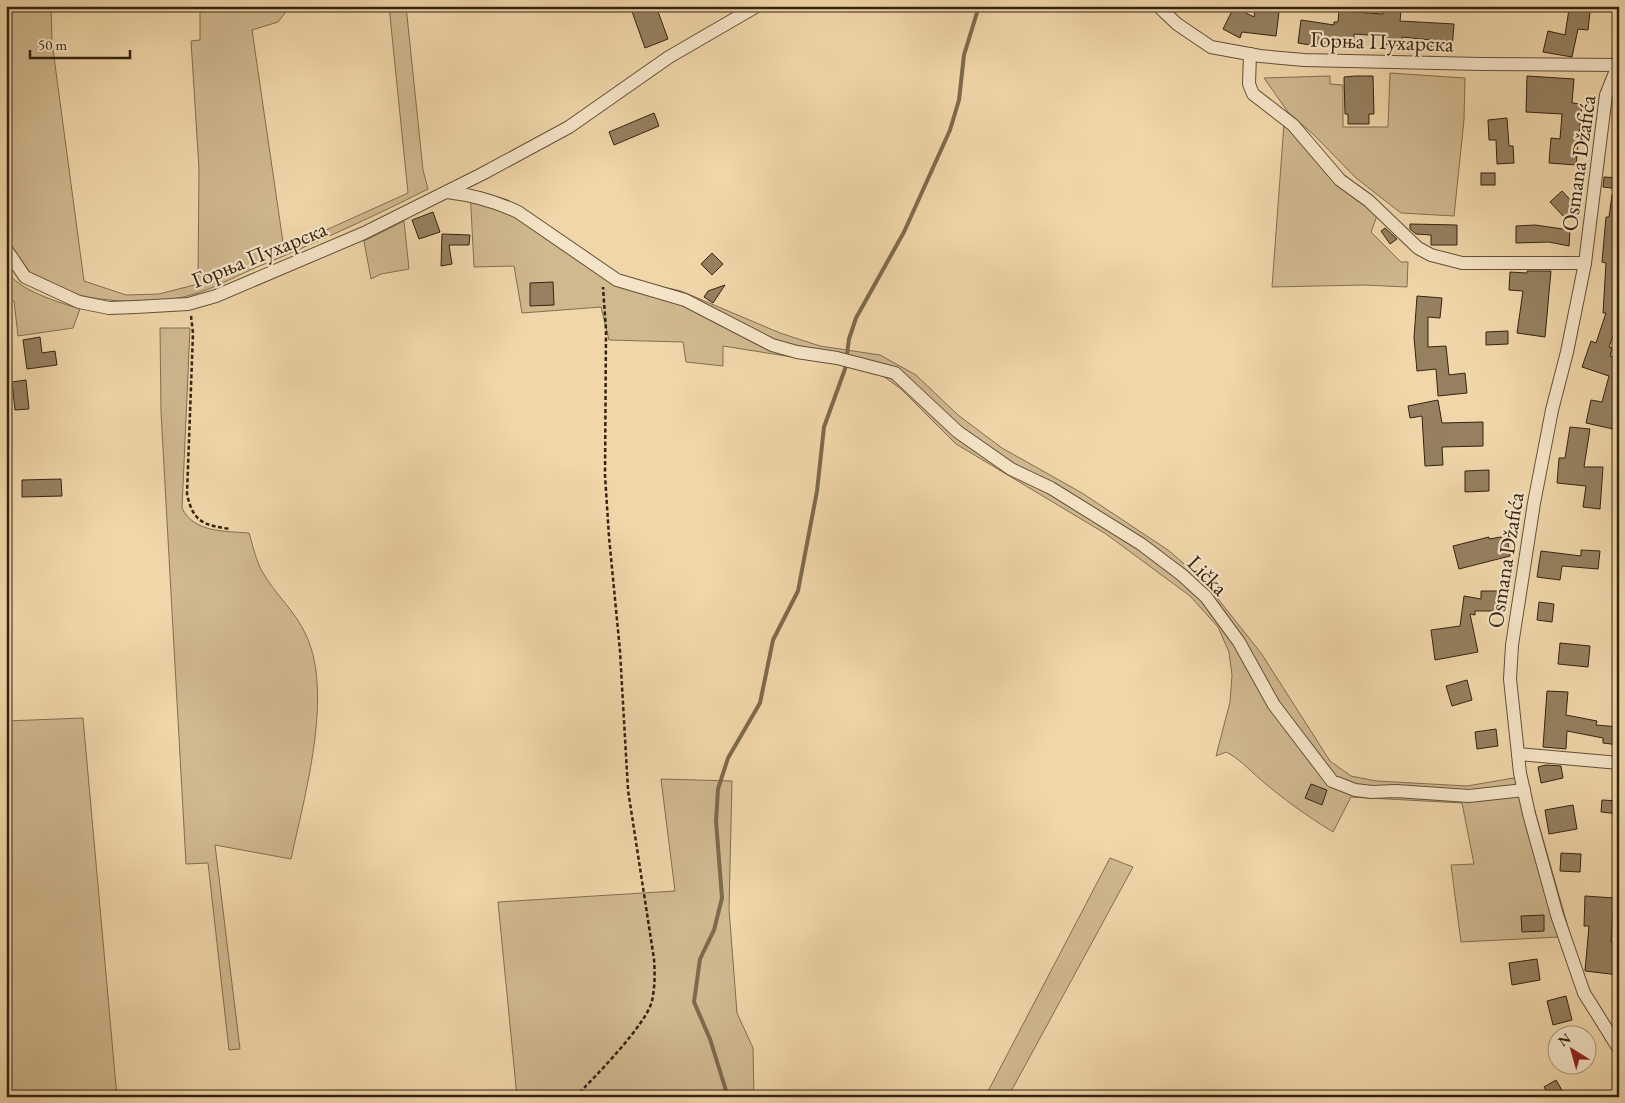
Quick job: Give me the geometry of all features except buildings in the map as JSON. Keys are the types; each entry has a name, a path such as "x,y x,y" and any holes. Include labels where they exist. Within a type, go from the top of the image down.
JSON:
{"street":[{"name":"Горња Пухарска","path":"6,249 25,277 80,302 109,308 188,304 216,296 302,261 447,192 569,127 669,57 756,6"},
{"name":"Горња Пухарска","path":"1158,6 1177,24 1211,48 1250,54 1304,60 1618,65"},
{"path":"1250,54 1249,84 1252,94 1293,125 1340,180 1369,201 1418,248 1431,255 1462,262 1585,263"},
{"name":"Osmana Džafića","path":"1618,65 1606,95 1585,263 1552,410 1534,503 1512,646 1510,679 1524,790 1557,915 1584,993 1619,1049"},
{"path":"447,192 487,199 518,212 602,271"},
{"name":"Lička","path":"602,271 617,280 685,300 772,345 797,352 837,358 895,373 958,432 1011,469 1051,488 1142,544 1182,574 1206,597 1228,627 1274,706 1332,781 1355,790 1372,792 1396,791 1469,796 1524,790"},
{"path":"1518,754 1619,763"}],"path":[{"path":"575,1097 634,1030 651,1003 655,978 654,959 628,790 621,670 609,537 605,474 606,330 602,271"},
{"path":"188,304 193,333 187,494 195,516 207,526 230,529"}],"shaded area":[{"path":"6,6 51,6 52,42 84,281 126,295 159,294 198,284 199,169 191,41 200,40 200,6 285,6 285,13 278,22 252,30 284,249 408,193 389,6 406,6 423,170 428,189 320,240 191,295 155,301 112,300 90,297 51,286 36,277 22,265 6,239"},
{"path":"1390,73 1465,78 1464,120 1454,216 1401,213 1356,178 1314,135 1288,112 1264,78 1330,76 1330,84 1343,85 1343,127 1388,127"},
{"path":"1284,124 1378,213 1371,232 1401,262 1408,262 1407,287 1364,285 1272,287"},
{"path":"470,189 508,200 530,218 624,278 681,291 780,333 820,346 880,355 916,375 958,415 1002,448 1082,493 1168,550 1203,580 1261,653 1330,761 1351,776 1376,781 1467,786 1525,776 1570,934 1559,937 1461,942 1451,865 1474,864 1462,803 1351,797 1333,832 1286,800 1231,755 1226,752 1216,756 1230,702 1232,675 1229,652 1218,627 1190,596 1106,534 956,444 901,389 883,376 843,365 723,346 723,366 686,362 683,342 609,340 601,307 522,313 514,266 474,267"},
{"path":"404,221 409,269 381,274 371,279 364,241"},
{"path":"6,270 29,290 80,309 73,328 18,336 14,301 6,300"},
{"path":"160,328 190,328 182,508 187,516 202,526 220,531 249,533 263,573 297,619 306,635 314,659 317,686 314,746 291,859 215,845 240,1049 229,1050 208,863 186,864 161,412"},
{"path":"83,718 117,1097 6,1097 6,721"},
{"path":"661,779 732,781 729,909 737,1013 753,1048 754,1097 517,1097 498,902 675,891"},
{"path":"1110,858 1133,867 1008,1097 985,1097"}],"waterway":[{"path":"728,1097 710,1039 694,1002 700,959 714,930 722,898 716,821 718,789 728,758 760,703 773,640 798,591 817,491 824,427 845,369 849,339 856,318 904,232 950,130 959,100 964,55 979,6"}]}
